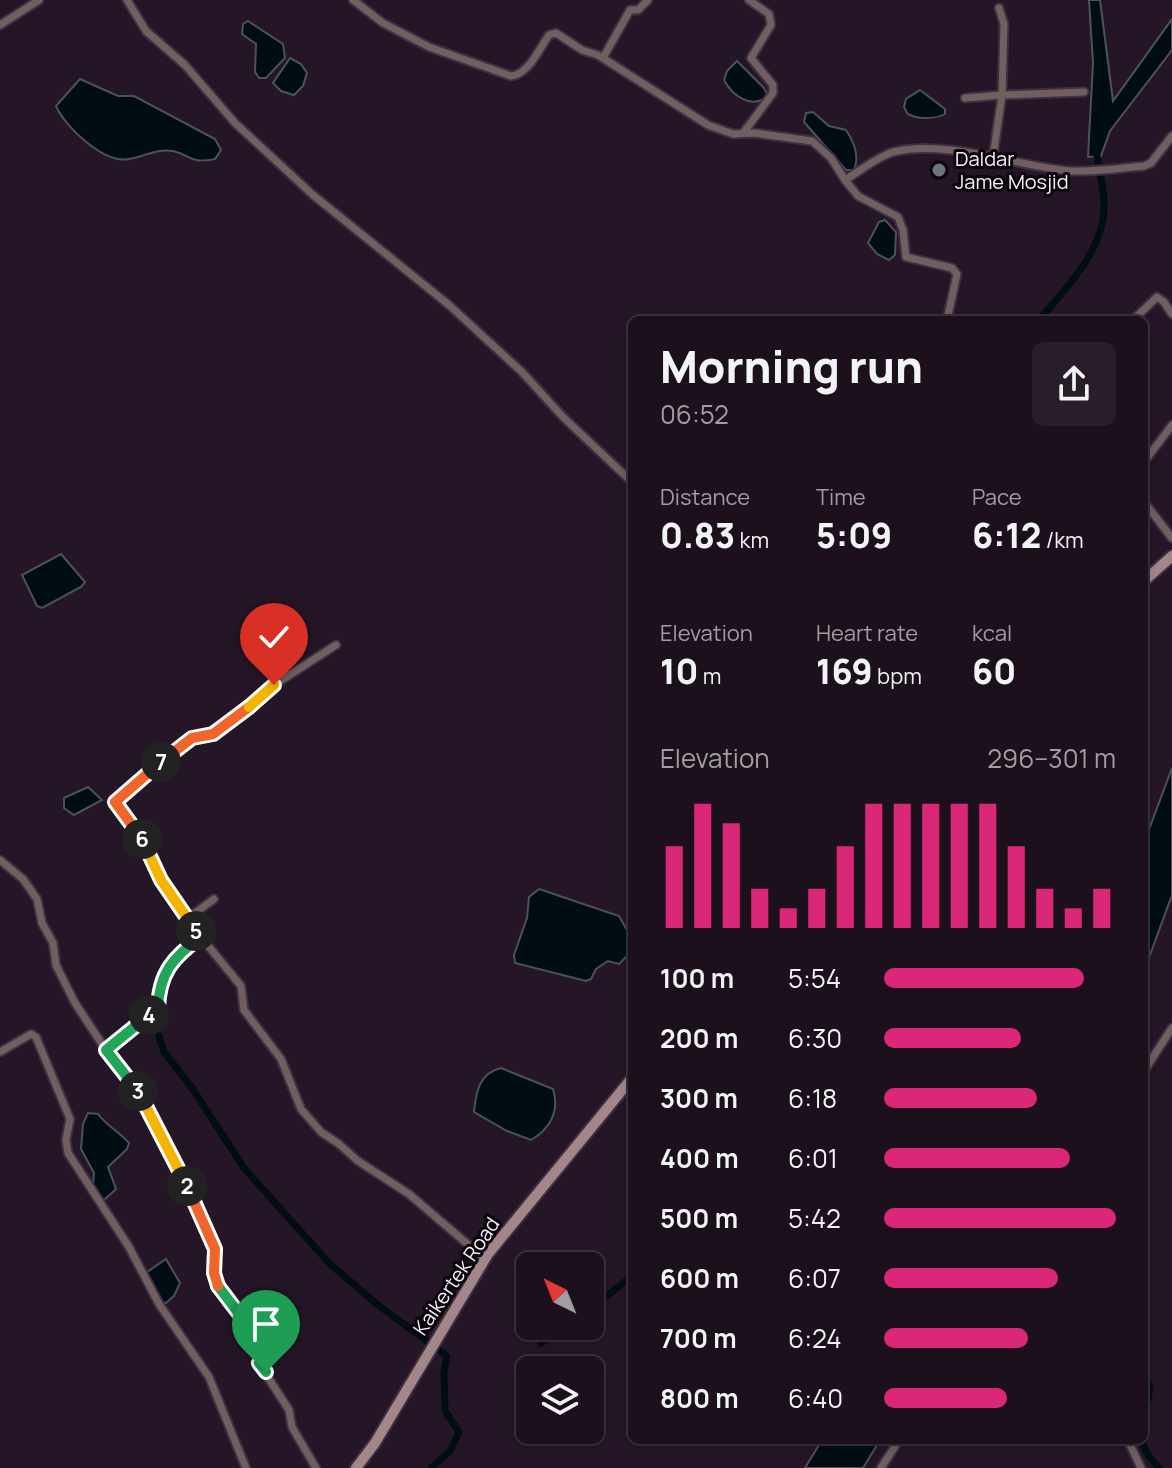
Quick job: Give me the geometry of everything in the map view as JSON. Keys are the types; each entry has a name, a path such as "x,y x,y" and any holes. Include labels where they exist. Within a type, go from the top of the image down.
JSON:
{"main road":[{"path":"1148,577 1172,556"},
{"name":"Kaikertek Road","path":"356,1468 375,1443 485,1259 628,1083"}],"street":[{"path":"0,25 39,0"},
{"path":"127,0 146,31 185,65 235,123 313,195 449,305 522,372 563,417 628,478"},
{"path":"353,0 383,23 429,47 511,76 523,71 549,35 556,33 582,50 603,58 708,125 733,134 744,132 812,141 831,158 858,196 898,217 906,257 952,268 957,274 948,316"},
{"path":"603,58 630,10 638,10 648,0"},
{"path":"744,132 773,93 773,85 751,58 771,25 769,14 749,0"},
{"path":"993,157 1002,95 1004,24 999,8"},
{"path":"965,98 1084,92"},
{"path":"845,180 892,153 933,150 1084,171 1114,168 1151,163 1172,136"},
{"path":"1137,316 1157,297 1172,314"},
{"path":"1148,457 1172,425"},
{"path":"1148,507 1172,538"},
{"path":"336,645 274,685 213,734 192,738 115,802 146,846 167,891 241,986 244,1010 281,1059 301,1109 321,1132 409,1194 485,1259"},
{"path":"0,860 23,879 37,899 42,923 53,943 56,965 75,1003 106,1050 143,1097 215,1249 216,1285 265,1348 260,1365 289,1410 292,1427 316,1468"},
{"path":"187,919 214,899"},
{"path":"106,1050 158,1009 158,990 171,962 201,937"},
{"path":"1148,1065 1172,1028"},
{"path":"0,1052 25,1035 36,1037 70,1119 66,1140 68,1153 129,1247 159,1304 209,1377 246,1468"},
{"path":"881,1468 896,1444"},
{"path":"1130,1444 1141,1468"}],"shaded area":[{"path":"1089,0 1100,0 1113,101 1172,19 1172,50 1110,131 1101,156 1088,157 1093,63"},
{"path":"248,21 283,44 285,58 266,78 259,78 255,72 256,44 242,34 243,24"},
{"path":"290,58 301,64 307,73 303,86 294,95 281,91 273,83"},
{"path":"737,61 768,96 755,102 743,99 732,91 724,80 727,71"},
{"path":"80,79 118,96 134,96 215,139 221,150 215,159 206,160 195,160 168,150 129,159 108,156 76,133 56,106"},
{"path":"920,90 945,109 945,114 926,118 907,113 904,107 906,99"},
{"path":"813,112 829,126 846,130 855,149 854,170 846,170 804,122 806,113"},
{"path":"885,220 896,232 895,255 889,260 877,254 868,243 879,222"},
{"path":"61,554 85,582 42,608 37,606 22,575"},
{"path":"1172,768 1172,895 1148,960 1148,832"},
{"path":"88,787 102,800 74,815 64,808 64,798"},
{"path":"539,889 619,916 628,932 628,955 619,964 608,961 586,981 515,963 514,955 527,918 529,897"},
{"path":"501,1068 553,1089 555,1105 552,1119 531,1140 507,1131 474,1112 483,1079"},
{"path":"88,1113 98,1114 129,1143 127,1149 108,1167 116,1189 103,1201 93,1185 94,1173 81,1149 83,1124"},
{"path":"166,1259 180,1283 174,1296 166,1303 161,1302 147,1272"},
{"path":"820,1444 878,1444 863,1468 805,1468"}],"waterway":[{"path":"1042,316 1082,267 1098,236 1104,203 1096,147"},
{"path":"159,1036 164,1052 192,1088 244,1168 330,1264 378,1305 447,1356 444,1372 445,1411 459,1432 450,1451 431,1468"},
{"path":"604,1298 628,1279"},
{"path":"541,1343 545,1340"},
{"path":"1148,1383 1148,1398"},
{"path":"1143,1444 1159,1468"}],"place":[{"name":"Daldar Jame Mosjid","path":"939,170"}],"route":[{"path":"266,1372 259,1363 266,1353 265,1348 216,1285 215,1249 178,1166 143,1097 106,1050 158,1009 158,990 171,962 201,937 174,903 146,846 115,802 116,799 192,738 213,734 223,728 274,685"}]}
